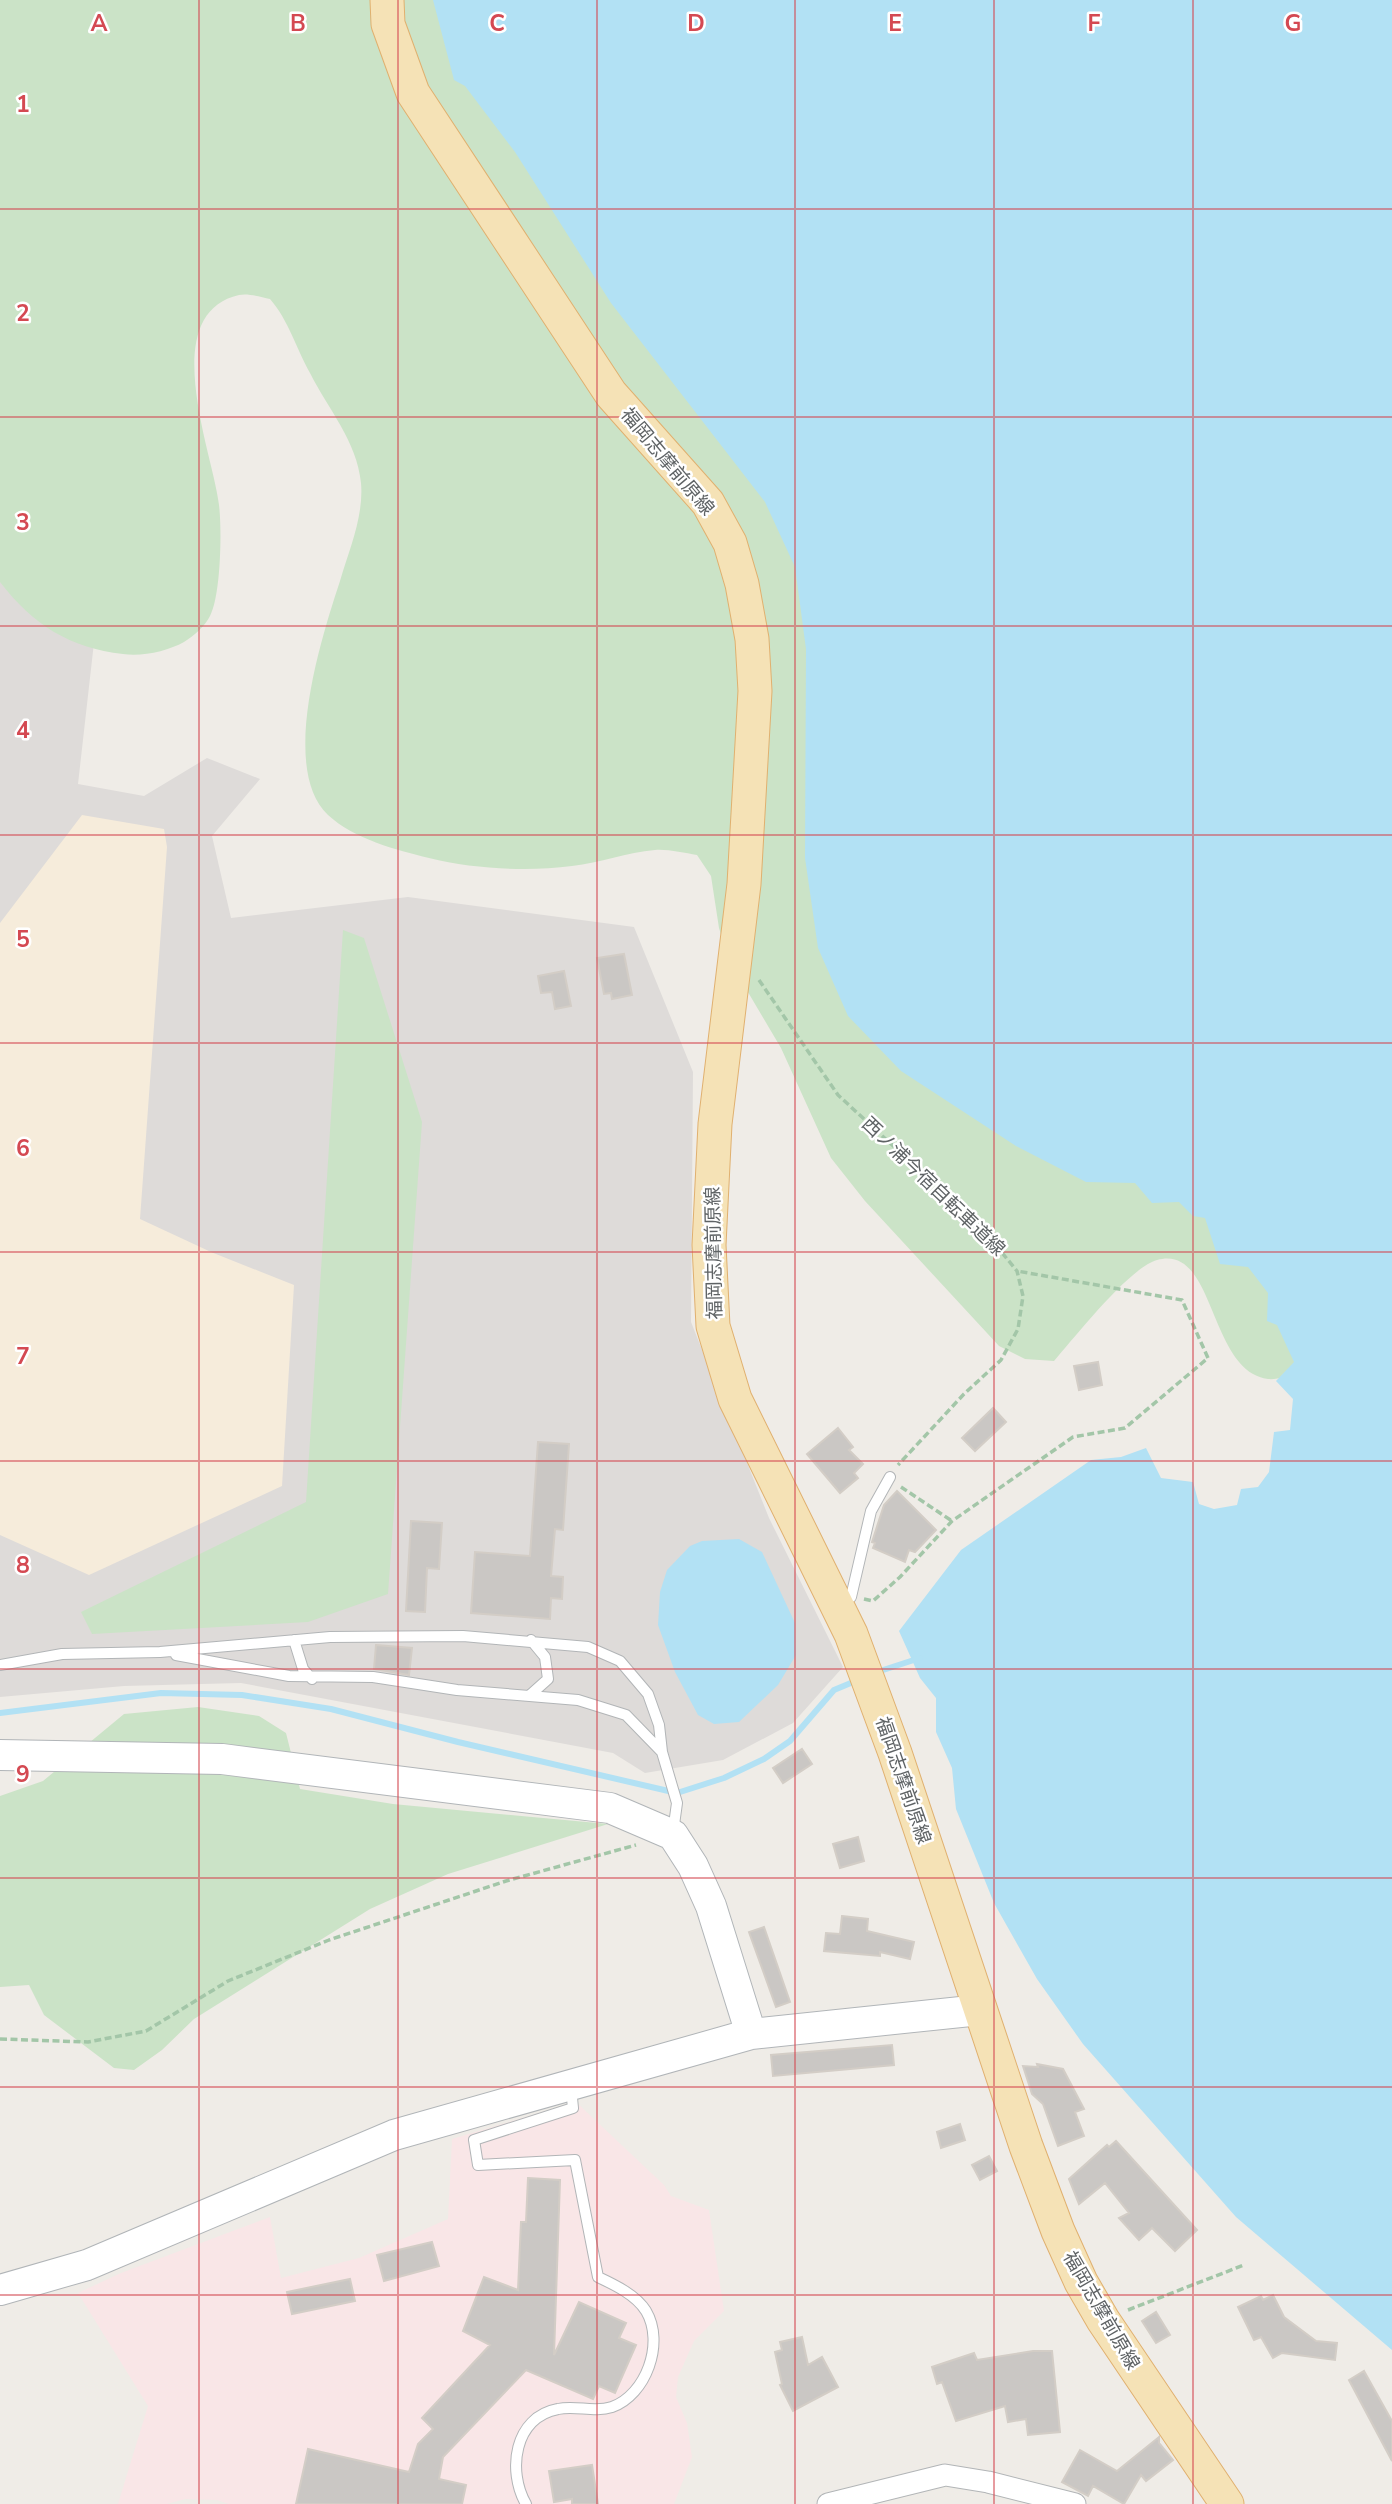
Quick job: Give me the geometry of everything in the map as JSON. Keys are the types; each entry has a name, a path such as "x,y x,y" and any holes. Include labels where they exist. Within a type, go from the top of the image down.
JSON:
{"main road":[{"name":"福岡志摩前原線","path":"387,0 388,24 413,93 611,394 708,503 730,543 742,584 752,639 755,691 744,884 715,1124 709,1245 713,1326 735,1399 767,1468 847,1612 980,2010 1058,2231 1081,2282 1104,2320 1227,2504"}],"street":[{"path":"0,1755 222,1759 610,1808 673,1835 692,1866 711,1906 751,2034"},
{"path":"0,2290 87,2265 394,2134 751,2034 980,2010"},
{"path":"828,2504 872,2498 944,2475 988,2482 1076,2504"}],"lane":[{"path":"847,1612 871,1511 890,1477"},
{"path":"0,1665 62,1654 160,1652 294,1640 463,1636 588,1647 620,1661 648,1693 659,1725 662,1752 677,1803 673,1835"},
{"path":"294,1640 303,1669 312,1679"},
{"path":"530,1696 548,1679 545,1657 531,1640"},
{"path":"160,1652 312,1679 373,1677 457,1690 578,1700 626,1715 662,1752"},
{"path":"526,2504 516,2480 515,2454 530,2425 544,2413 561,2408 584,2410 612,2407 636,2393 649,2367 653,2337 646,2312 621,2288 598,2277 575,2160 478,2165 474,2140 573,2108 571,2085"}],"path":[{"name":"西ノ浦今宿自転車道線","path":"736,952 759,979 838,1095 981,1227 1017,1271 1023,1296 1018,1329 1001,1360 905,1453 890,1477"},
{"path":"847,1612 873,1601 900,1577 952,1521 1073,1437 1125,1428 1208,1358 1182,1300 1017,1271"},
{"path":"890,1477 952,1521"},
{"path":"0,2039 88,2042 146,2031 228,1981 329,1940 506,1881 673,1835"},
{"path":"1104,2320 1244,2265"}],"shaded area":[{"path":"0,419 104,554 78,784 144,796 207,758 260,779 212,836 231,918 408,897 634,927 693,1072 691,1322 769,1518 843,1667 793,1723 723,1760 645,1773 613,1753 241,1683 124,1686 0,1697"},
{"path":"576,2102 664,2185 671,2196 709,2210 724,2311 694,2341 678,2377 676,2397 687,2423 692,2457 674,2504 229,2504 217,2500 185,2499 167,2504 118,2504 148,2406 78,2293 121,2273 270,2217 281,2278 359,2258 448,2219 452,2139"}],"green space":[{"path":"0,0 549,0 1222,1102 1299,1373 1268,1379 1248,1371 1234,1355 1191,1270 1176,1260 1157,1260 1132,1276 1103,1304 1054,1361 1025,1359 999,1346 865,1201 831,1158 781,1048 729,960 719,928 711,876 697,855 655,850 555,868 482,867 446,862 389,847 350,831 328,815 314,794 307,767 309,701 315,667 358,520 361,483 348,439 310,373 282,316 270,299 239,295 214,307 200,329 195,356 196,388 219,505 220,530 220,562 214,606 202,627 178,645 146,654 130,655 104,651 69,640 26,611 0,582"},
{"path":"343,930 364,938 422,1122 388,1594 308,1622 92,1634 81,1612 306,1502"},
{"path":"198,1707 259,1716 286,1733 300,1789 393,1804 608,1824 448,1874 370,1909 194,2019 162,2050 134,2070 114,2068 44,2015 29,1985 0,1987 0,1796 43,1781 124,1714"}],"sand":[{"path":"82,815 164,829 167,847 140,1219 211,1252 294,1285 282,1486 89,1575 0,1535 0,923"}],"water":[{"path":"433,0 1392,0 1392,2350 1236,2217 1083,2044 1037,1979 994,1903 956,1809 952,1768 936,1732 936,1698 920,1678 899,1631 961,1550 1091,1460 1121,1457 1146,1448 1161,1478 1193,1482 1199,1504 1214,1509 1237,1505 1241,1489 1258,1487 1269,1472 1274,1432 1290,1430 1293,1399 1276,1381 1294,1362 1277,1325 1267,1321 1268,1293 1248,1267 1220,1264 1205,1218 1193,1216 1179,1202 1152,1203 1135,1183 1086,1182 1016,1146 901,1071 848,1016 818,948 805,858 806,649 795,567 765,502 611,303 515,152 465,86 454,80"},
{"path":"739,1539 762,1552 795,1623 796,1655 778,1685 739,1722 714,1724 698,1715 675,1672 658,1625 660,1592 667,1570 690,1546 702,1541"}],"building":[{"path":"624,954 632,995 612,999 611,993 604,994 597,958"},
{"path":"564,971 571,1006 555,1009 552,992 541,993 538,976"},
{"path":"1098,1362 1102,1385 1079,1390 1074,1366"},
{"path":"993,1408 1006,1422 975,1451 962,1438"},
{"path":"838,1428 853,1447 849,1450 863,1464 854,1473 858,1478 840,1493 807,1454"},
{"path":"538,1442 569,1444 563,1530 555,1529 551,1576 563,1577 562,1599 551,1598 550,1619 471,1613 475,1552 530,1556"},
{"path":"897,1491 936,1530 915,1552 909,1550 905,1562 873,1548 875,1543 872,1542 884,1505"},
{"path":"411,1521 442,1523 439,1569 427,1568 425,1612 406,1611"},
{"path":"376,1645 412,1648 409,1675 374,1669"},
{"path":"802,1749 812,1764 783,1783 773,1768"},
{"path":"858,1837 864,1861 840,1868 833,1844"},
{"path":"842,1916 868,1919 867,1931 914,1942 910,1959 880,1952 880,1956 824,1951 826,1933 840,1934"},
{"path":"764,1927 790,2002 776,2007 749,1932"},
{"path":"892,2045 894,2065 773,2076 771,2055"},
{"path":"1037,2064 1063,2069 1084,2109 1075,2112 1084,2136 1058,2146 1043,2104 1032,2094 1023,2066 1038,2067"},
{"path":"960,2124 965,2140 941,2148 937,2132"},
{"path":"1116,2141 1197,2230 1175,2251 1152,2228 1139,2240 1119,2218 1129,2213 1105,2183 1079,2204 1069,2179 1107,2145 1109,2147"},
{"path":"989,2156 997,2171 980,2180 972,2165"},
{"path":"528,2178 560,2180 554,2355 579,2302 626,2323 619,2338 636,2345 615,2393 599,2386 593,2399 526,2370 443,2457 439,2479 466,2485 462,2504 296,2504 308,2449 409,2472 418,2444 433,2429 422,2418 490,2345 463,2331 484,2277 518,2290 521,2222 526,2222"},
{"path":"432,2242 439,2266 384,2281 377,2255"},
{"path":"350,2279 355,2301 292,2314 287,2292"},
{"path":"1273,2295 1284,2317 1316,2341 1337,2343 1335,2360 1282,2353 1273,2358 1261,2337 1254,2340 1238,2307 1261,2296 1263,2300"},
{"path":"1156,2312 1170,2335 1156,2343 1142,2321"},
{"path":"802,2337 808,2365 822,2357 838,2387 793,2411 780,2385 782,2384 775,2352 782,2350 780,2342"},
{"path":"1033,2351 1052,2351 1060,2432 1028,2435 1026,2419 1008,2422 1005,2406 956,2421 942,2382 937,2384 932,2367 974,2353 977,2360"},
{"path":"1364,2371 1392,2421 1392,2461 1349,2380"},
{"path":"1159,2437 1159,2443 1173,2460 1146,2481 1141,2475 1124,2504 1093,2486 1088,2496 1062,2482 1080,2450 1117,2471"},
{"path":"592,2465 598,2504 572,2504 572,2499 554,2502 549,2471"}],"waterway":[{"path":"877,1672 920,1658"},
{"path":"0,1713 161,1693 242,1695 331,1709 458,1742 677,1793 724,1778 764,1759 790,1741 834,1690 858,1680"}]}
